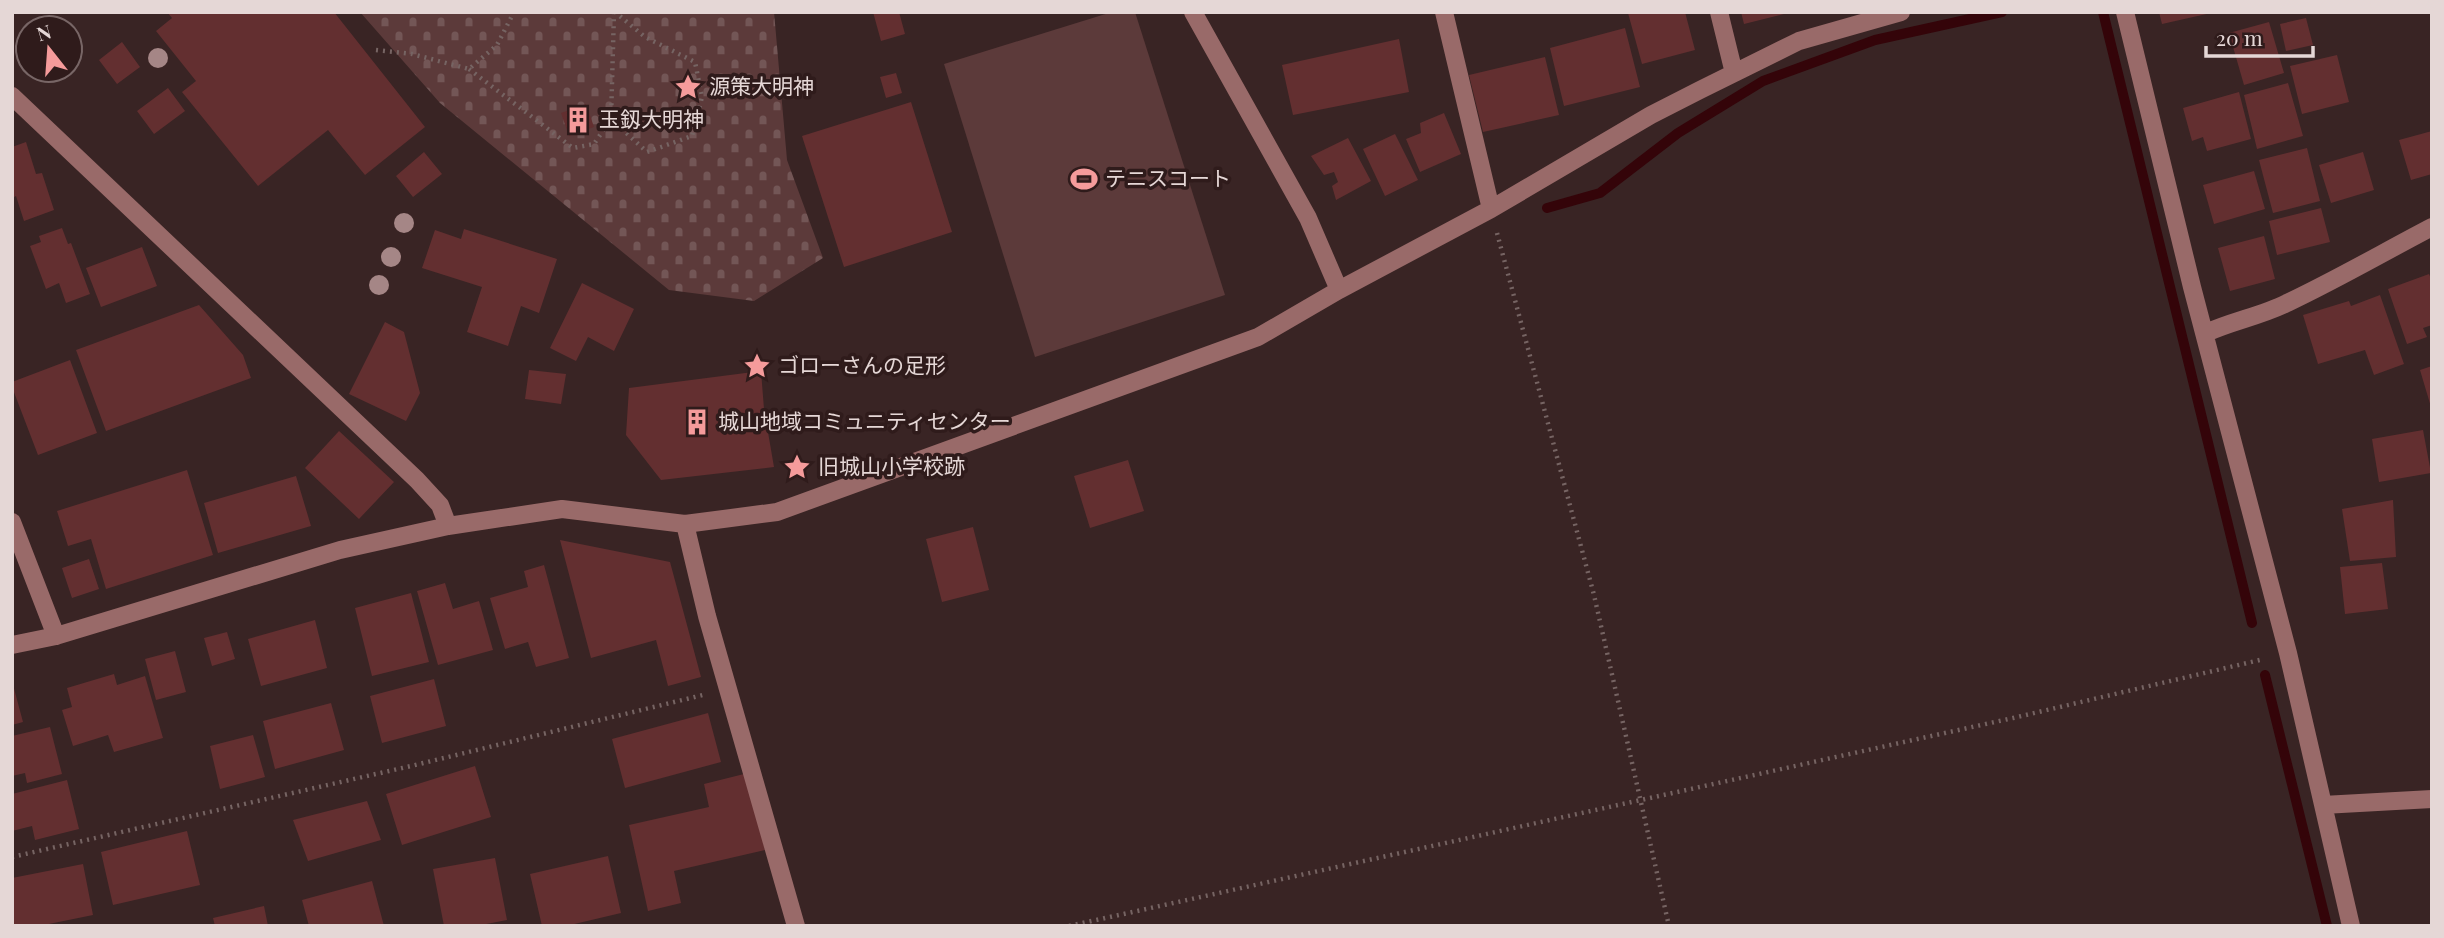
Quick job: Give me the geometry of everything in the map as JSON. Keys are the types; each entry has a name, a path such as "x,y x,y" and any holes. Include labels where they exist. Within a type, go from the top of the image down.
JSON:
{"street":[{"path":"1193,12 1308,218 1339,290"},
{"path":"1444,12 1491,209"},
{"path":"1719,12 1734,73"},
{"path":"12,645 56,636 340,550 448,526 562,509 685,524 777,512 1258,337 1339,290 1491,209 1651,115 1734,73 1798,41 1901,12"},
{"path":"2125,12 2288,653 2351,926"},
{"path":"12,96 417,480 440,505 448,526"},
{"path":"2206,333 2286,304 2432,227"},
{"path":"12,522 56,636"},
{"path":"685,524 707,616 796,926"},
{"path":"2323,806 2432,799"}],"path":[{"path":"469,69 497,45 514,12"},
{"path":"376,50 412,54 469,69 573,148 594,144 611,119 615,12"},
{"path":"611,119 647,152 692,136 702,97 695,62 645,37 615,12"},
{"path":"1491,209 1594,595 1670,926"},
{"path":"1069,926 2013,718 2288,653"},
{"path":"12,857 398,769 728,688"}],"green space":[{"path":"360,12 774,12 787,160 823,258 754,301 669,290 440,103"},
{"name":"テニスコート","path":"1112,12 1135,12 1225,295 1035,357 944,64"}],"building":[{"path":"167,12 334,12 425,127 365,175 328,130 258,186 182,92 196,81 156,31 172,18"},
{"path":"873,12 899,12 905,34 881,41"},
{"path":"1685,12 1695,50 1642,64 1628,13"},
{"path":"1741,12 1788,12 1788,13 1744,24"},
{"path":"2159,12 2211,12 2211,13 2162,24"},
{"path":"2306,18 2313,45 2286,51 2280,24"},
{"path":"2269,22 2284,73 2244,85 2229,33"},
{"path":"1625,28 1640,87 1564,106 1550,48"},
{"path":"1399,39 1409,92 1293,115 1282,65"},
{"path":"122,42 140,67 117,84 99,60"},
{"path":"2337,55 2349,102 2302,114 2290,66"},
{"path":"1545,57 1559,115 1483,132 1469,75"},
{"path":"896,73 902,93 886,98 880,77"},
{"path":"2288,83 2303,136 2257,149 2244,95"},
{"path":"168,88 185,111 154,134 137,111"},
{"path":"2239,92 2251,139 2207,151 2203,137 2192,141 2183,108"},
{"path":"911,102 952,232 844,267 802,136"},
{"name":"玉釼大明神","path":"586,104 594,127 569,136 561,113"},
{"path":"1444,113 1461,154 1420,172 1406,139 1421,133 1420,123"},
{"path":"2432,131 2432,174 2411,180 2399,140"},
{"path":"1395,134 1418,180 1385,196 1363,149"},
{"path":"1348,138 1371,181 1336,200 1332,186 1338,182 1334,172 1324,175 1311,156"},
{"path":"26,142 36,174 42,173 54,210 24,221 16,196 12,198 12,147"},
{"path":"2307,148 2320,201 2273,213 2259,160"},
{"path":"424,152 442,174 413,197 396,176"},
{"path":"2363,152 2374,190 2331,203 2319,165"},
{"path":"2254,171 2265,209 2214,224 2203,185"},
{"path":"2321,208 2330,242 2277,255 2269,221"},
{"path":"62,228 68,244 71,243 90,294 66,303 59,283 46,289 30,246 41,242 39,236"},
{"path":"464,229 557,259 539,313 521,306 508,346 467,332 482,287 422,268 435,230 461,239"},
{"path":"2264,236 2275,279 2230,291 2218,248"},
{"path":"142,247 157,286 101,307 86,268"},
{"path":"2429,274 2432,281 2432,325 2423,328 2427,337 2407,344 2388,289"},
{"path":"582,283 634,309 614,351 588,337 576,361 550,348"},
{"path":"2380,295 2404,364 2374,375 2365,350 2318,364 2303,315 2349,301 2351,306"},
{"path":"199,305 243,355 251,378 106,431 76,350"},
{"path":"385,322 404,332 420,393 406,421 349,394"},
{"path":"70,360 97,433 38,455 12,382"},
{"path":"2432,366 2432,407 2431,407 2420,370"},
{"path":"529,370 566,374 561,404 525,399"},
{"name":"城山地域コミュニティセンター","path":"761,371 764,409 774,467 661,480 626,435 629,388"},
{"path":"2423,430 2431,473 2379,482 2372,439"},
{"path":"339,431 394,482 359,519 305,468"},
{"path":"1128,460 1144,511 1090,528 1074,476"},
{"path":"187,470 213,555 106,589 91,539 68,546 57,511"},
{"path":"296,476 311,526 218,553 204,503"},
{"path":"2393,500 2396,557 2350,561 2342,509"},
{"path":"973,527 989,590 942,602 926,539"},
{"path":"560,540 670,562 701,677 668,686 656,640 591,658"},
{"path":"89,559 99,589 72,598 62,568"},
{"path":"2382,563 2388,609 2345,614 2340,567"},
{"path":"544,565 569,658 536,667 528,642 505,649 490,598 528,587 524,571"},
{"path":"445,583 453,609 479,601 493,650 438,665 417,591"},
{"path":"411,593 429,662 372,676 355,608"},
{"path":"315,620 327,668 261,686 248,639"},
{"path":"227,632 235,659 212,666 204,638"},
{"path":"175,651 186,692 156,700 145,659"},
{"path":"114,674 117,685 145,676 163,738 114,752 108,735 73,746 62,710 72,707 67,688"},
{"path":"434,679 446,726 382,743 370,696"},
{"path":"12,681 23,722 12,725"},
{"path":"331,703 344,750 275,769 263,721"},
{"path":"708,713 721,762 625,788 612,739"},
{"path":"50,727 62,774 27,783 25,773 12,776 12,736"},
{"path":"253,735 265,777 220,789 210,746"},
{"path":"475,766 491,817 402,845 386,794"},
{"path":"748,773 765,850 674,871 681,903 648,911 629,825 709,807 704,784"},
{"path":"67,780 79,829 35,840 32,826 12,831 12,794"},
{"path":"367,801 381,840 308,861 293,820"},
{"path":"187,831 200,885 113,905 101,852"},
{"path":"608,856 621,913 566,926 542,926 530,874"},
{"path":"495,858 507,920 476,926 444,926 433,869"},
{"path":"83,864 93,915 39,926 12,926 12,878"},
{"path":"372,881 384,926 309,926 302,900"},
{"path":"264,906 268,926 215,926 213,918"}],"waterway":[{"path":"1547,208 1600,193 1678,133 1763,81 1875,40 2002,12"},
{"path":"2103,12 2252,623"},
{"path":"2265,675 2327,926"}],"place":[{"name":"源策大明神","path":"688,87"},
{"name":"玉釼大明神","path":"578,120"},
{"name":"テニスコート","path":"1084,179"},
{"name":"ゴローさんの足形","path":"757,366"},
{"name":"城山地域コミュニティセンター","path":"697,422"},
{"name":"旧城山小学校跡","path":"797,467"}]}
